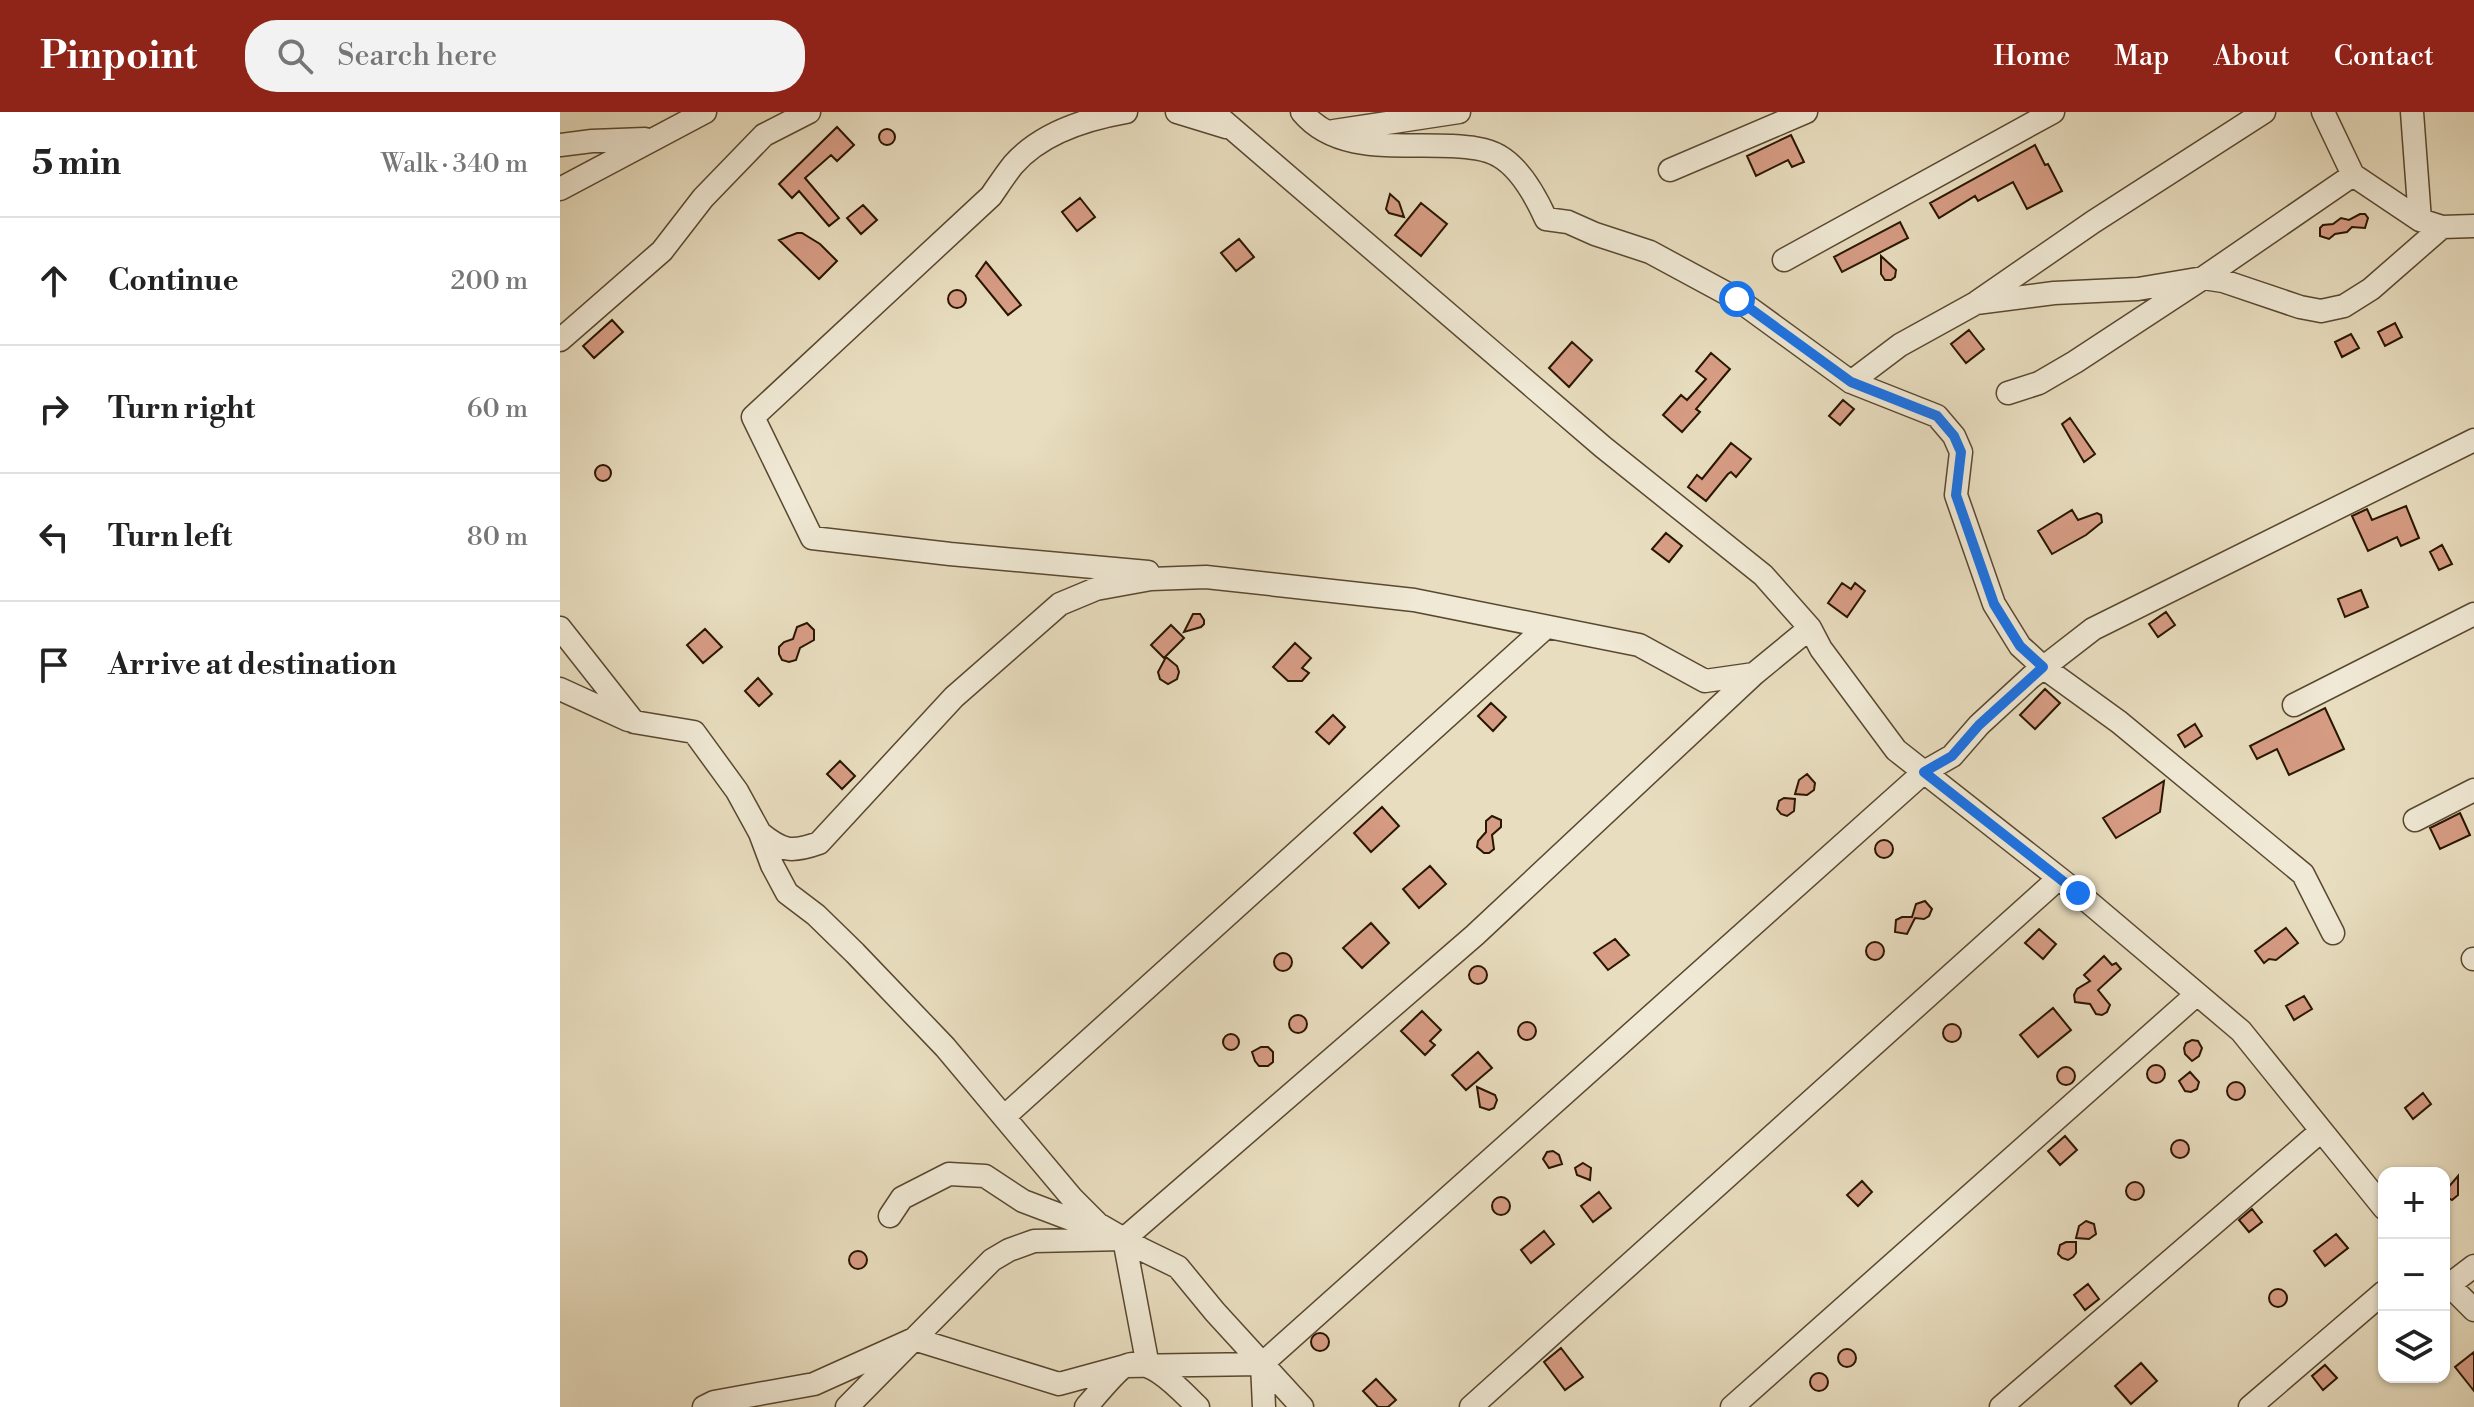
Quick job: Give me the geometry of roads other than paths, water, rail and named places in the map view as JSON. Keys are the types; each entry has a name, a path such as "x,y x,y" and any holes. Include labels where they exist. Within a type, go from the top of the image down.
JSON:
{"street":[{"path":"560,189 705,112"},
{"path":"560,340 662,251 703,198 764,135 809,112"},
{"path":"1126,112 1048,137 1025,155 1014,164 991,196 753,417 812,538 1414,600 1639,645 1705,681 1754,674"},
{"path":"1177,112 1234,130"},
{"path":"1213,112 1603,447 1763,575 1810,628 1821,649 1896,750 2059,878 2241,1031 2378,1201"},
{"path":"1325,132 1459,112"},
{"path":"1670,170 1806,112"},
{"path":"1784,260 2053,112"},
{"path":"1851,382 1900,345 1976,303 2093,222 2264,112"},
{"path":"2323,112 2353,175 2431,223 2474,226"},
{"path":"2412,112 2431,223"},
{"path":"1303,113 1325,132 1339,139 1469,147 1500,156 1531,187 1546,219 1568,222 1650,252 1737,299 1851,382 1937,416 1954,436 1961,452 1956,495 1994,604 2020,646 2043,667 2119,722 2303,874 2333,933"},
{"path":"560,145 651,139"},
{"path":"2008,393 2051,376 2203,278 2353,175"},
{"path":"1976,303 2054,293 2138,289 2203,278 2223,281 2300,307 2321,311 2333,309 2344,306 2371,289 2431,223"},
{"path":"704,1407 714,1402 814,1384 914,1339 1059,1384 1136,1366 1262,1364 1924,772 1952,756 1979,725 2043,667 2093,629 2474,440"},
{"path":"760,833 776,847 800,850 819,843 954,697 1060,604 1096,589 1151,579 1206,577"},
{"path":"2294,705 2474,614"},
{"path":"560,628 634,722"},
{"path":"1004,1117 1545,628"},
{"path":"847,1407 992,1260 1034,1241 1124,1239 1475,935 1754,674 1810,628"},
{"path":"560,689 634,722 694,732 737,791 787,893 816,915 855,953 945,1047 1072,1198 1098,1224 1178,1267 1302,1407"},
{"path":"2415,820 2474,790"},
{"path":"1471,1407 2059,878"},
{"path":"1732,1407 2197,994"},
{"path":"2001,1407 2321,1131"},
{"path":"890,1216 902,1198 949,1174 985,1176 1023,1201 1124,1239"},
{"path":"1124,1239 1136,1366"},
{"path":"2450,1280 2474,1266"},
{"path":"2450,1286 2474,1310"},
{"path":"2250,1407 2378,1297"},
{"path":"1262,1364 1264,1407"},
{"path":"1086,1407 1136,1366 1154,1367 1198,1407"}]}
